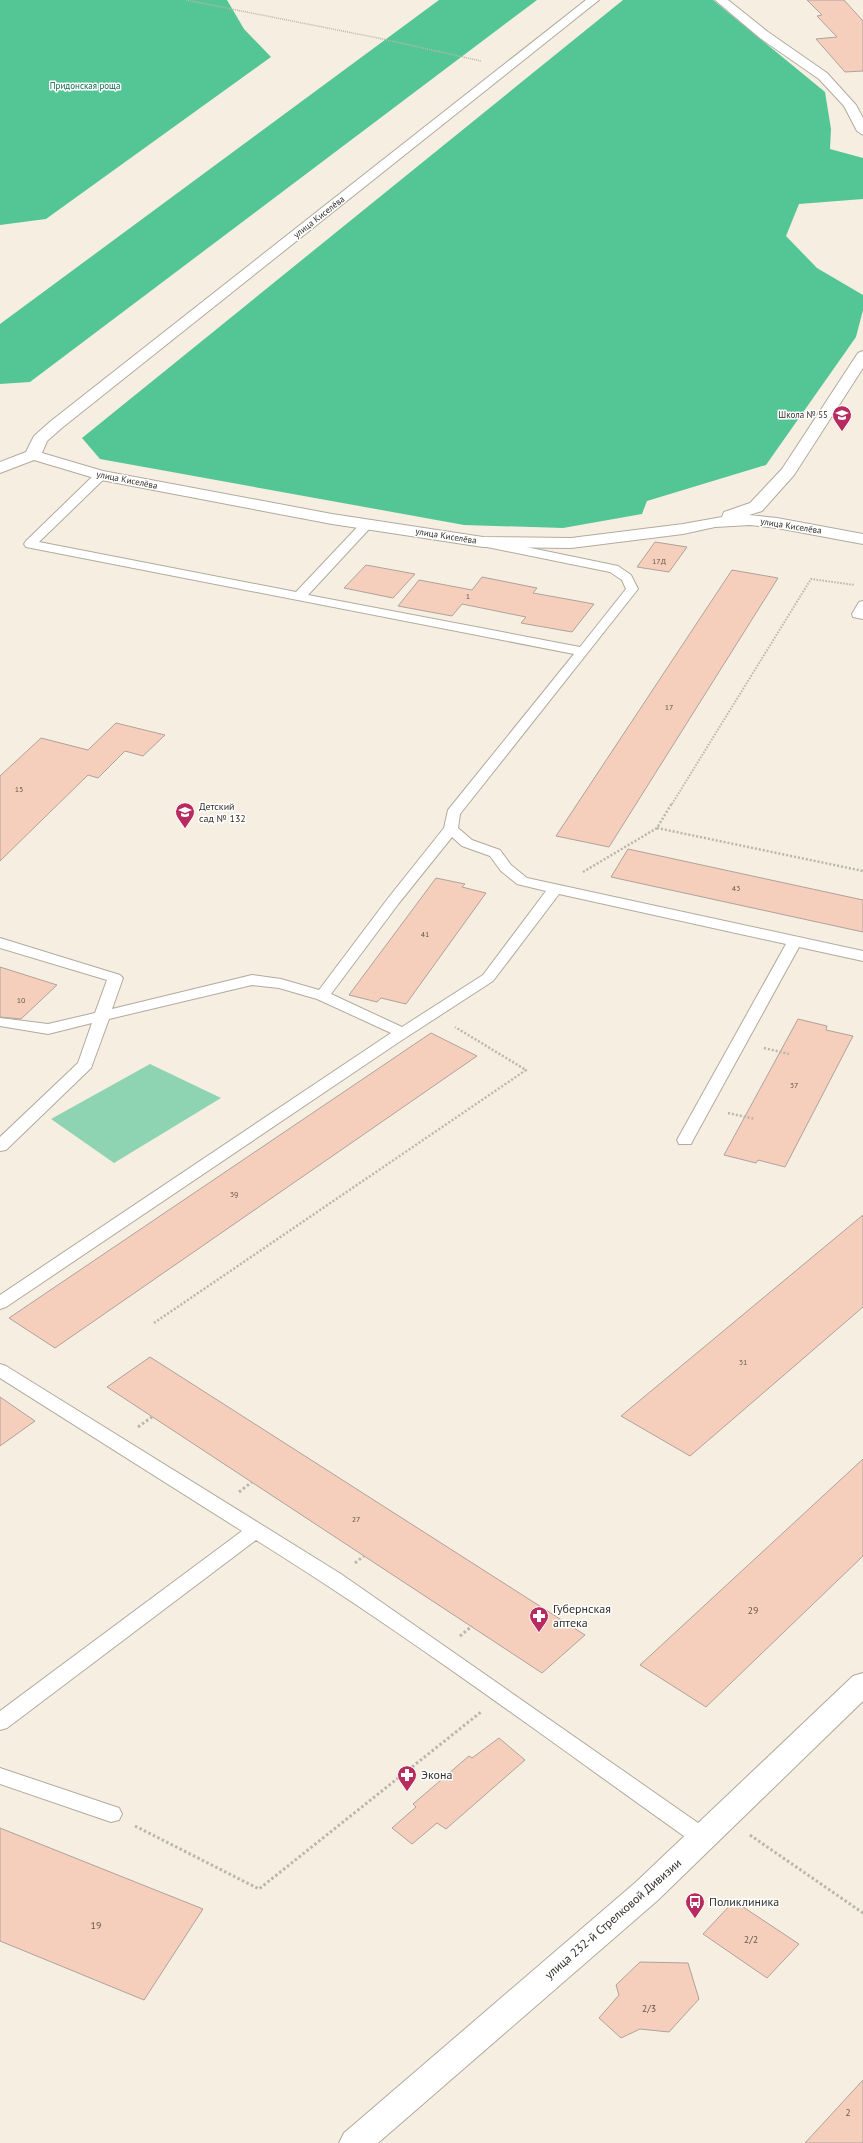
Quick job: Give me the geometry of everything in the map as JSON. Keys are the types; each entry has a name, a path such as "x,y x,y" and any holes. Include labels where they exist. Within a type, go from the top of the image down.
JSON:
{"street":[{"name":"улица Киселёва","path":"593,0 57,424 40,438 33,455 101,476 368,524 483,542 531,544 571,543 683,529 715,522 750,520 778,523 863,539"},
{"path":"721,0 764,35 823,76 850,105 863,131"},
{"path":"715,522 756,507 788,472 863,356"},
{"path":"0,468 33,455"},
{"name":"улица 232-й Стрелковой Дивизии","path":"355,2143 647,1891 725,1818 863,1684"}],"lane":[{"path":"101,476 30,544 583,652"},
{"path":"299,597 368,524"},
{"path":"322,996 394,900 451,829 453,813 632,589 627,578 614,569 483,542"},
{"path":"863,605 858,614 863,615"},
{"path":"451,829 467,843 495,853 506,868 522,881 863,956"},
{"path":"0,1303 403,1033 488,978 555,889"},
{"path":"685,1140 795,941"},
{"path":"0,943 115,978 85,1065 0,1146"},
{"path":"4,1022 48,1029 252,980 281,984 322,996 403,1033"},
{"path":"0,1370 334,1579 502,1695 703,1838"},
{"path":"0,1722 256,1530"},
{"path":"0,1776 111,1814"}],"path":[{"path":"186,0 378,38 507,67"},
{"path":"555,889 657,828 811,579 856,586"},
{"path":"657,828 863,871"},
{"path":"154,1324 526,1070 432,1014"},
{"path":"111,1814 259,1889 502,1695"},
{"path":"725,1818 863,1913"}],"green space":[{"name":"Придонская роща","path":"0,0 227,0 244,29 271,57 46,219 0,225"},
{"path":"439,0 537,0 30,382 0,384 0,324"},
{"path":"623,0 713,0 825,92 831,129 830,149 863,158 863,199 799,204 786,236 817,268 863,295 863,310 856,337 766,465 647,501 642,514 563,528 464,525 100,459 82,438"},
{"path":"150,1064 221,1098 114,1163 51,1119"}],"building":[{"path":"807,0 844,0 863,21 863,71 845,72 816,39 837,37 817,16 822,15"},
{"path":"655,542 687,547 669,572 637,567"},
{"path":"366,565 415,574 393,598 344,588"},
{"path":"732,570 778,578 609,847 556,836"},
{"path":"482,577 537,588 533,593 594,604 572,632 521,623 526,617 462,604 452,616 398,606 419,580 472,590"},
{"path":"116,723 165,735 143,756 125,751 98,778 88,775 0,861 0,776 41,738 88,750"},
{"path":"628,849 863,900 863,932 611,877"},
{"path":"436,878 465,884 462,887 486,893 406,1004 381,998 377,1002 349,995"},
{"path":"0,967 57,985 21,1019 0,1017"},
{"path":"798,1019 827,1026 826,1030 853,1036 785,1167 758,1160 756,1163 724,1155"},
{"path":"431,1033 477,1056 55,1348 9,1318"},
{"path":"863,1215 863,1307 690,1456 621,1416"},
{"path":"150,1357 585,1635 542,1673 107,1387"},
{"path":"0,1397 35,1421 0,1446"},
{"path":"863,1459 863,1556 706,1707 640,1665"},
{"path":"499,1738 525,1760 446,1829 437,1823 412,1844 392,1828 416,1807 413,1804 469,1756 472,1758"},
{"path":"0,1828 203,1909 144,2000 0,1941"},
{"path":"734,1901 799,1944 767,1978 703,1934"},
{"path":"640,1962 688,1963 699,1999 669,2032 640,2029 621,2038 599,2018 619,1995 616,1985"},
{"path":"863,2080 863,2143 805,2143"}],"place":[{"name":"Школа № 55","path":"842,432"},
{"name":"Детский сад № 132","path":"185,829"},
{"name":"Губернская аптека","path":"539,1633"},
{"name":"Экона","path":"407,1792"},
{"name":"Поликлиника","path":"695,1919"}]}
